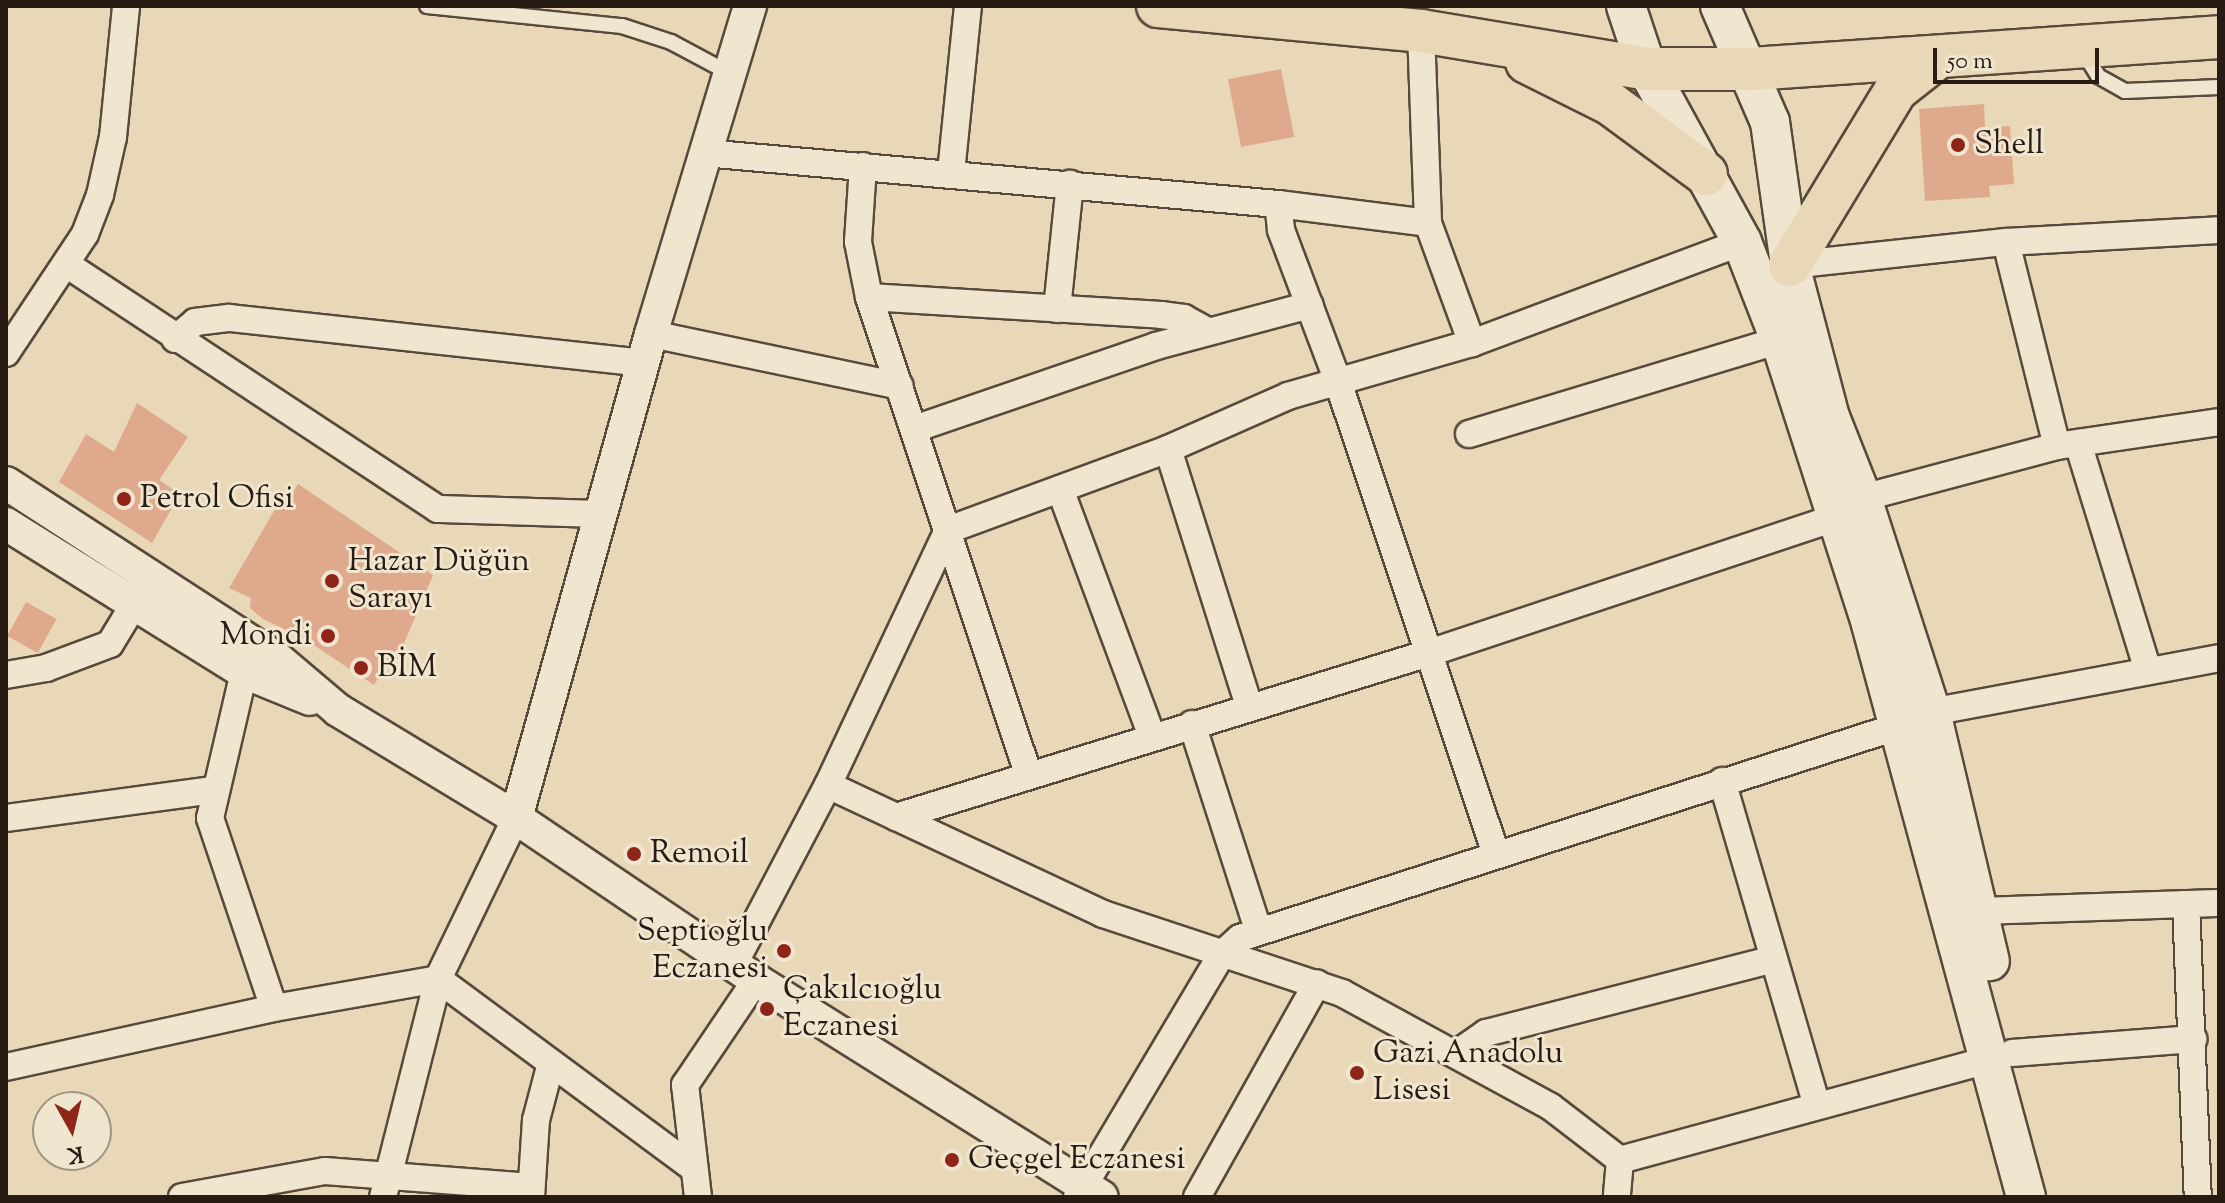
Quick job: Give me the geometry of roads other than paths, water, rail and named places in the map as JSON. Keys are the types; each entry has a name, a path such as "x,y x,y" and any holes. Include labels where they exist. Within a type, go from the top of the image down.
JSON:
{"main road":[{"path":"1158,6 1421,31 1647,69 1751,69 2219,37"},
{"path":"1626,6 1647,69 1742,242 1850,508"},
{"path":"1720,6 1751,69 1770,122 1790,265 1850,508 1978,911 2026,1197"},
{"path":"1494,45 1611,104 1706,174"},
{"path":"1790,265 1896,90 1938,57"},
{"path":"1915,719 2002,1056 2046,1197"}],"street":[{"path":"6,353 66,264 100,195 113,137 126,6"},
{"path":"384,1187 438,979 516,818 647,349 750,6"},
{"path":"951,173 968,6"},
{"path":"1421,31 1428,223 1472,343"},
{"path":"704,153 1278,204 1428,223"},
{"path":"863,166 858,242 869,297 1028,773"},
{"path":"1057,309 1070,184"},
{"path":"1278,204 1281,230 1337,379 1496,854"},
{"path":"1790,265 2006,242 2219,230"},
{"path":"698,1197 692,1167 685,1085 745,972 828,785 948,530 1168,449 1337,379 1472,343 1742,242"},
{"path":"2006,242 2067,444 2147,667"},
{"path":"66,264 175,339 438,509 601,514"},
{"path":"869,297 1173,317 1206,330"},
{"path":"914,429 1206,330 1310,305"},
{"path":"175,339 195,322 230,318 647,349 900,386"},
{"path":"1469,434 1780,340"},
{"path":"896,817 1028,773 1429,653 1850,508 2067,444 2219,422"},
{"path":"1168,449 1249,706"},
{"path":"6,483 279,660 338,710 516,818 745,972 1087,1193 1221,955 1258,929 1915,719 2147,667 2219,658"},
{"path":"1060,489 1152,736"},
{"path":"6,524 136,601 244,672 338,710"},
{"path":"6,675 46,668 110,644 136,601"},
{"path":"244,672 213,790 210,818 274,1008"},
{"path":"1192,724 1258,929"},
{"path":"1722,781 1816,1103"},
{"path":"828,785 1103,914 1221,955 1317,983 1551,1107 1620,1160"},
{"path":"6,818 213,790"},
{"path":"1978,911 2219,903"},
{"path":"2186,904 2193,1039 2208,1120 2198,1197"},
{"path":"1456,1054 1486,1033 1774,959"},
{"path":"6,1067 274,1008 438,979 692,1167"},
{"path":"1197,1197 1317,983"},
{"path":"1620,1160 1816,1103 2002,1056 2193,1039"},
{"path":"182,1197 242,1191 325,1171 384,1187 531,1192 536,1120 551,1063"},
{"path":"1617,1197 1620,1160"}],"lane":[{"path":"427,6 622,26 671,42 729,73"},
{"path":"2081,47 2098,76 2125,91 2219,87"}],"place":[{"name":"Shell","path":"1958,145"},
{"name":"Petrol Ofisi","path":"124,499"},
{"name":"Hazar Düğün Sarayı","path":"332,581"},
{"name":"Mondi","path":"328,636"},
{"name":"BİM","path":"361,668"},
{"name":"Remoil","path":"634,854"},
{"name":"Septioğlu Eczanesi","path":"784,951"},
{"name":"Çakılcıoğlu Eczanesi","path":"767,1009"},
{"name":"Gazi Anadolu Lisesi","path":"1357,1073"},
{"name":"Geçgel Eczanesi","path":"952,1160"}]}
